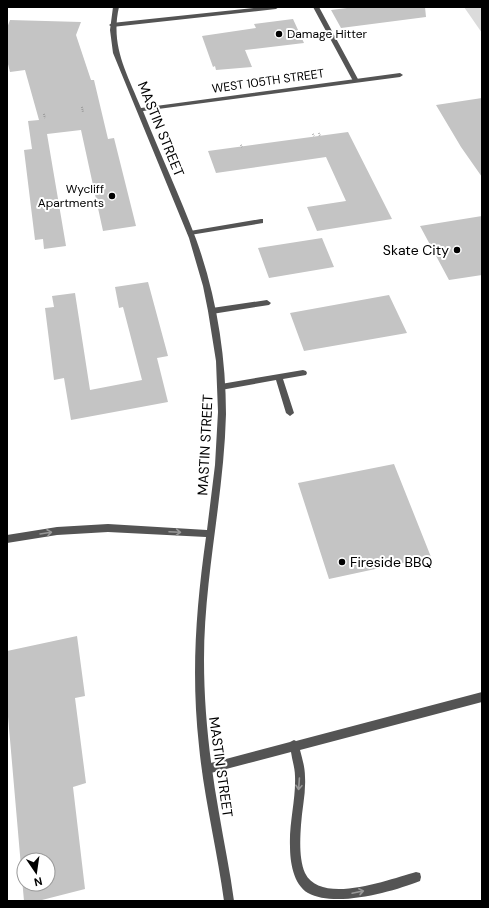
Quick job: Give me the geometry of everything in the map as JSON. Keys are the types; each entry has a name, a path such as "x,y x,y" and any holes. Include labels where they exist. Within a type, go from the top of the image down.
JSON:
{"street":[{"name":"MASTIN STREET","path":"116,7 112,25 116,53 190,233 203,269 215,329 221,387 221,436 199,657 201,724 206,769 229,901"},
{"path":"112,25 276,7"},
{"path":"316,7 356,80"},
{"name":"WEST 105TH STREET","path":"139,110 400,75"},
{"path":"190,233 261,221"},
{"path":"212,311 267,303"},
{"path":"221,387 303,373"},
{"path":"280,377 290,413"},
{"path":"7,539 57,531 108,528 211,534"},
{"path":"206,769 482,697"},
{"path":"294,746 300,778 296,822 296,860 299,875 310,888 325,894 347,894 416,877"}],"path":[{"path":"82,107 83,112"},
{"path":"44,114 45,118"}],"shaded area":[{"path":"464,7 482,7 482,33"}],"building":[{"path":"355,7 425,7 426,17 341,28 331,10"},
{"path":"293,19 304,43 245,50 252,67 216,70 215,66 213,67 202,36 256,28 254,24"},
{"path":"10,20 81,22 76,35 91,80 94,80 108,139 114,138 136,226 103,231 81,130 47,134 66,246 44,249 43,239 35,240 24,150 32,149 28,121 39,120 25,70 10,72 7,60 7,28"},
{"path":"482,98 482,177 461,147 436,105"},
{"path":"348,132 392,219 317,231 307,207 346,201 326,157 216,173 208,151"},
{"name":"Skate City","path":"482,216 482,275 449,280 420,226"},
{"path":"322,238 334,267 269,278 258,248"},
{"path":"148,282 168,356 157,358 168,402 71,420 64,378 54,380 45,308 54,307 52,296 75,293 90,390 142,380 123,307 119,308 115,287"},
{"path":"389,295 407,333 304,351 290,313"},
{"path":"394,464 431,557 329,579 298,483"},
{"path":"77,636 85,696 75,698 86,783 73,787 85,889 38,901 24,901 23,892 56,892 56,852 20,852 7,705 7,651"}],"place":[{"name":"Damage Hitter","path":"279,34"},
{"name":"Wycliff Apartments","path":"112,196"},
{"name":"Skate City","path":"457,250"},
{"name":"Fireside BBQ","path":"342,562"}]}
